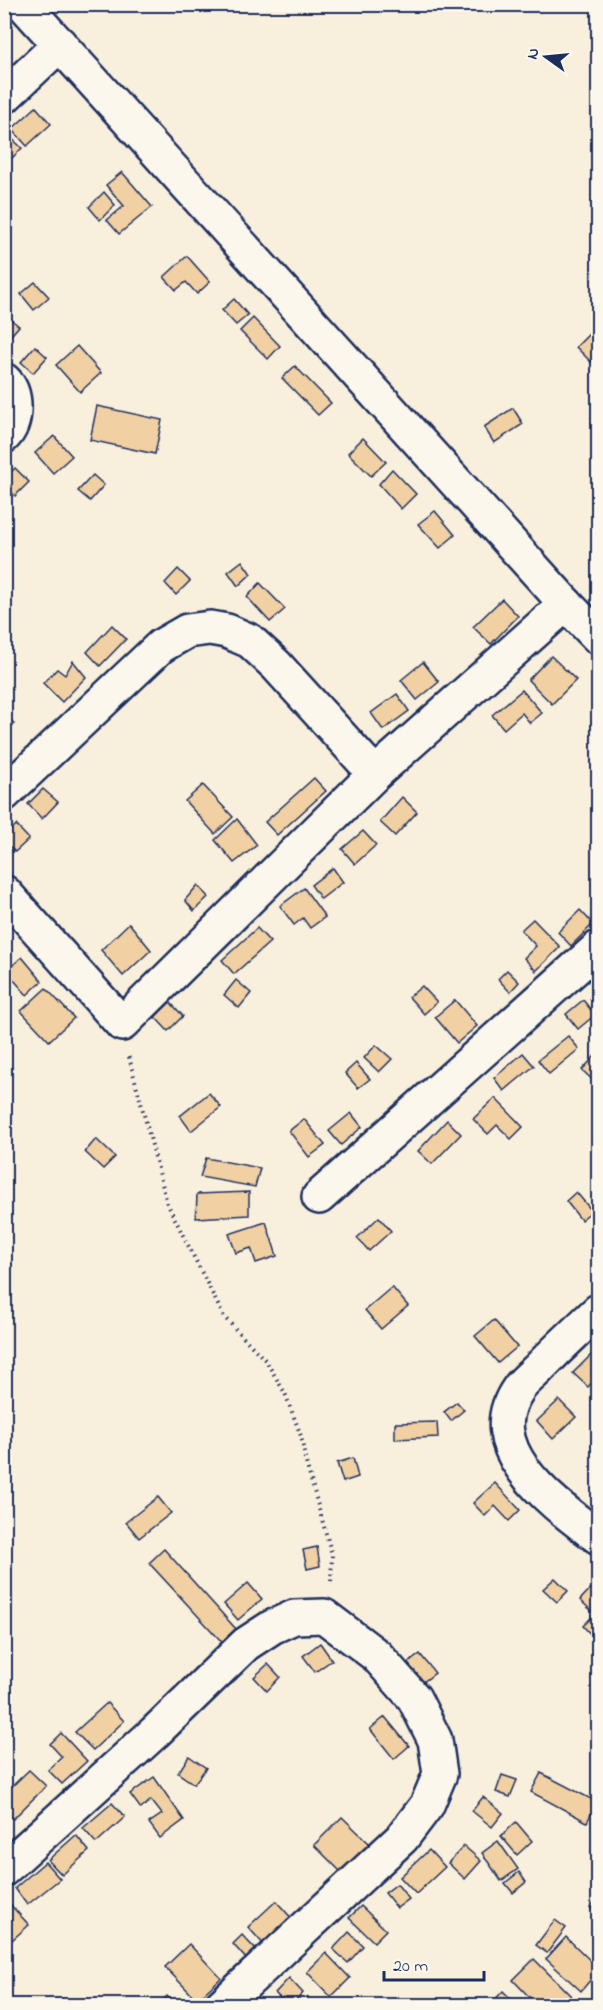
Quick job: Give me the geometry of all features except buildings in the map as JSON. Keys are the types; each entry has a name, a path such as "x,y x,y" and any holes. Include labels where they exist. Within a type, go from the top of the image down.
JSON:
{"street":[{"path":"23,4 566,604 597,631"},
{"path":"4,97 60,44"},
{"path":"4,380 9,385 15,409 8,432 4,436"},
{"path":"4,892 122,1024 375,774 566,604"},
{"path":"4,794 161,646 187,631 210,628 227,631 250,641 276,665 375,774"},
{"path":"319,1197 598,948"},
{"path":"598,1311 518,1389 507,1414 508,1443 518,1465 561,1509 598,1537"},
{"path":"4,1869 145,1741 246,1644 272,1627 294,1617 324,1616 377,1656 414,1698 435,1740 441,1774 428,1805 402,1838 221,2006"}],"path":[{"path":"122,1024 167,1203 224,1317 266,1361 285,1393 301,1436 310,1479 332,1555 331,1587 324,1616"}]}
